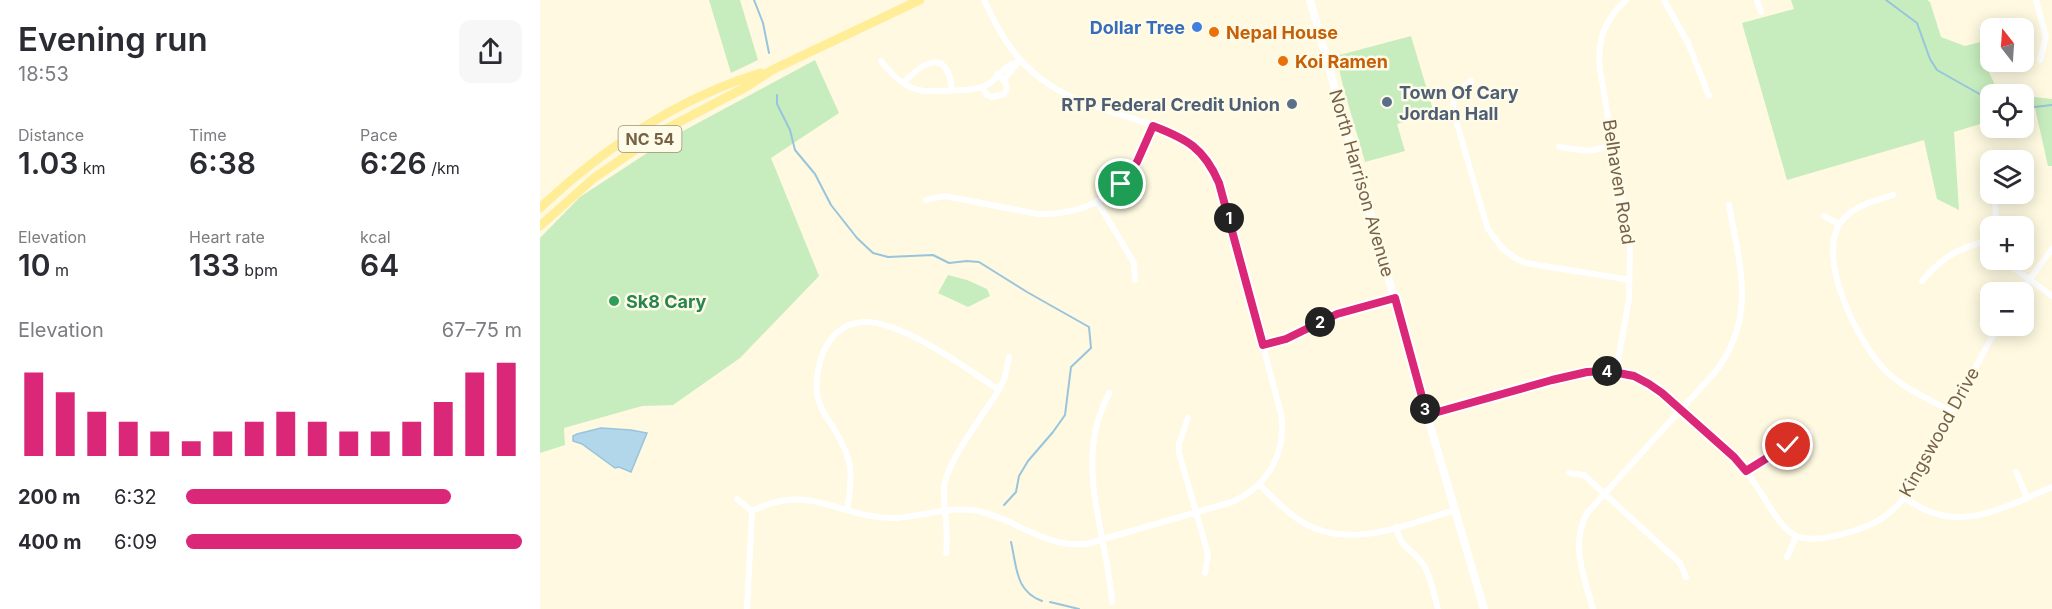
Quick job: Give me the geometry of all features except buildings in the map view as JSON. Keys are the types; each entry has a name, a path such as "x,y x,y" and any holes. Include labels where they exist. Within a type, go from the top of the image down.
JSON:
{"main road":[{"name":"NC 54","path":"540,226 579,190 638,146 664,130 746,87 772,70 920,0"},
{"name":"North Harrison Avenue","path":"1310,0 1484,609"},
{"name":"NC 54","path":"540,208 595,162 660,117 715,90 772,70"}],"street":[{"path":"752,511 782,501 802,498 864,514 891,518 946,511 977,511 1059,543 1077,545 1103,541 1240,499 1260,485 1279,453 1282,429 1279,405 1221,191 1215,175 1203,156 1182,138 1066,95 1049,85 1020,60 1002,37 984,0"},
{"name":"Belhaven Road","path":"1616,372 1626,319 1631,261 1629,231 1600,70 1599,49 1601,36 1608,20 1626,0"},
{"path":"1664,0 1686,37 1709,96"},
{"path":"1757,0 1761,12"},
{"path":"2036,0 2046,37 2040,60"},
{"path":"881,61 896,78 918,90 976,89 990,84 997,74 1020,60"},
{"path":"1004,80 1020,60"},
{"path":"903,83 914,71 936,63 946,67 952,89"},
{"path":"982,87 987,95 992,97 1007,92 1004,80 997,74"},
{"path":"1471,81 1454,94 1453,110 1485,220 1498,244 1509,254 1526,263 1630,280"},
{"path":"926,200 944,196 1038,214 1078,210 1121,184 1142,153 1153,126"},
{"path":"1559,147 1588,151 1614,146"},
{"path":"1893,195 1858,208 1839,224 1832,244 1832,257 1844,302 1857,330 1884,369 1909,388 1950,411"},
{"path":"1096,201 1134,263 1136,280"},
{"path":"1593,609 1579,555 1578,538 1587,513 1722,362 1736,336 1741,320 1743,280 1729,205"},
{"path":"1824,216 1839,224"},
{"path":"1922,281 1948,255 1980,243"},
{"path":"2027,282 2052,249"},
{"path":"2018,270 2052,296"},
{"path":"1263,345 1286,339 1337,314 1395,298"},
{"path":"847,509 852,484 850,460 844,445 822,409 816,392 825,349 842,328 862,322 886,326 931,345 999,390"},
{"name":"Kingswood Drive","path":"1796,536 1816,538 1855,530 1884,517 1904,498 1992,336"},
{"path":"946,552 948,536 944,490 948,472 999,390 1005,377 1009,357"},
{"path":"1427,415 1574,374 1600,370 1634,376 1649,384 1681,409 1746,471 1780,521 1796,536 1787,556"},
{"path":"1109,393 1096,424 1092,453 1093,492 1108,562 1112,602"},
{"path":"1188,418 1179,444 1179,453 1208,554 1205,573"},
{"path":"1746,471 1810,433"},
{"path":"2016,472 2027,497"},
{"path":"1569,473 1584,475 1680,563 1686,577"},
{"path":"1260,485 1293,516 1303,522 1322,530 1355,535 1377,532 1455,510"},
{"path":"1904,498 1926,511 1964,518 1981,515 2052,487"},
{"path":"737,499 752,511"},
{"path":"747,609 752,511"},
{"path":"1396,527 1403,545 1420,560 1427,570 1438,609"}],"green space":[{"path":"709,0 740,0 758,60 731,73"},
{"path":"1791,0 1927,0 1930,2 1941,37 1965,46 1980,42 1980,72 1989,72 1995,84 1980,84 1980,124 1954,132 1959,210 1937,199 1924,140 1787,180 1742,23 1794,9"},
{"path":"1411,36 1434,113 1397,124 1405,151 1365,162 1336,56"},
{"path":"815,60 839,113 771,158 819,276 740,358 673,405 642,406 564,428 565,445 540,453 540,238 580,197 670,138"},
{"path":"2034,97 2052,99 2052,166 2048,166"},
{"path":"948,275 987,289 990,296 968,307 938,293"}],"water":[{"path":"601,428 647,433 631,472 619,467 615,468 582,444 573,441 573,436 577,434"}],"waterway":[{"path":"754,0 763,23 769,53"},
{"path":"1886,0 1917,23 1930,59 1937,70 1980,94"},
{"path":"777,95 777,104 790,130 795,150 815,174 831,205 857,238 873,253 888,257 933,255 949,263 979,262 1089,327 1091,348 1071,367 1065,415 1028,461 1019,476 1016,492 1004,505"},
{"path":"2034,107 2052,105"},
{"path":"1011,542 1016,569 1022,585 1033,597 1042,601"},
{"path":"1050,602 1079,609"}],"place":[{"name":"Dollar Tree","path":"1197,27"},
{"name":"Nepal House","path":"1214,32"},
{"name":"Koi Ramen","path":"1283,61"},
{"name":"Town Of Cary Jordan Hall","path":"1387,102"},
{"name":"RTP Federal Credit Union","path":"1292,104"},
{"name":"Sk8 Cary","path":"614,301"}],"route":[{"path":"1121,184 1142,153 1153,126 1182,138 1199,151 1212,168 1219,183 1263,345 1286,339 1337,314 1395,298 1427,415 1574,374 1600,370 1634,376 1649,384 1681,409 1734,457 1746,471 1788,445"}]}
